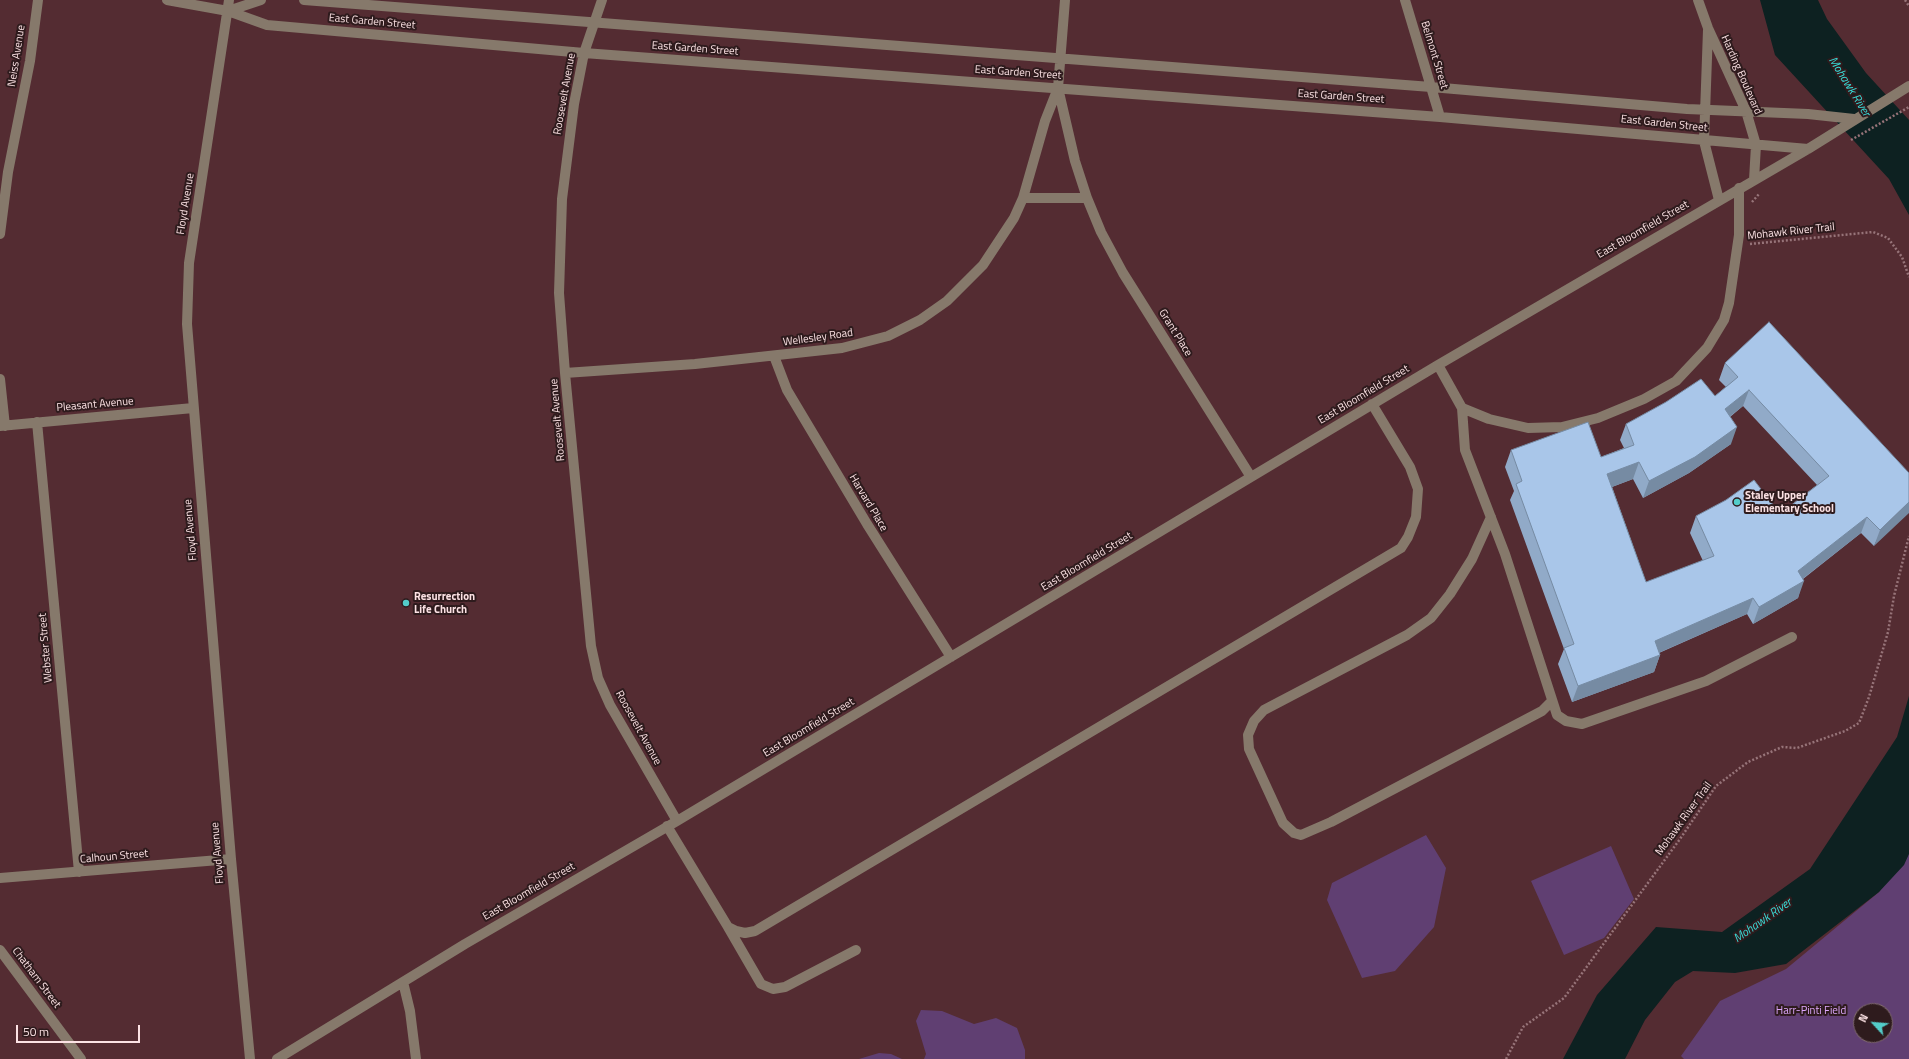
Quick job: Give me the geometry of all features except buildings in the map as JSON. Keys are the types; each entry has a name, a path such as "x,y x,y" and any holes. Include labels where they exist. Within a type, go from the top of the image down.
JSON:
{"street":[{"name":"Neiss Avenue","path":"0,234 8,172 30,61 38,0"},
{"name":"East Garden Street","path":"167,0 228,11 267,26 584,52 1440,117 1808,149"},
{"name":"Floyd Avenue","path":"229,0 189,263 187,324 230,859 250,1059"},
{"name":"East Garden Street","path":"228,11 261,0"},
{"name":"East Garden Street","path":"304,0 1432,86 1704,110 1746,111 1854,119"},
{"name":"Roosevelt Avenue","path":"602,0 584,52 574,104 562,199 559,293 565,373 592,646 598,678 610,705 677,821"},
{"name":"Wellesley Road","path":"565,373 774,356 842,348 888,336 920,320 947,301 983,265 1014,218 1023,198 1045,122 1058,88 1065,0"},
{"name":"Belmont Street","path":"1405,0 1432,86 1440,117"},
{"name":"Harding Boulevard","path":"1698,0 1708,28 1746,111 1756,145 1754,180"},
{"name":"Harding Boulevard","path":"1708,28 1704,140 1719,200"},
{"name":"East Bloomfield Street","path":"277,1059 403,982 677,821 1372,404 1808,149 1909,86"},
{"name":"Grant Place","path":"1058,88 1075,161 1086,198 1101,232 1123,273 1251,477"},
{"path":"1462,408 1489,419 1528,428 1562,427 1598,418 1644,399 1676,381 1708,348 1724,320 1729,302 1737,245 1739,188"},
{"path":"1023,198 1086,198"},
{"name":"Harvard Place","path":"774,356 791,397 867,524 951,657"},
{"path":"1438,365 1462,408 1465,450 1505,554 1557,715 1566,721 1582,724 1706,682 1792,637"},
{"path":"0,379 3,426"},
{"path":"728,927 736,931 746,933 755,931 1401,548 1408,537 1416,517 1418,489 1410,467 1372,404"},
{"name":"Pleasant Avenue","path":"3,426 193,408"},
{"name":"Webster Street","path":"37,422 79,872"},
{"path":"1491,517 1472,559 1450,594 1431,618 1407,635 1264,710 1254,721 1248,735 1249,749 1283,823 1294,833 1301,835 1331,822 1542,711 1552,701"},
{"path":"667,826 761,984 773,989 785,987 856,950"},
{"name":"Calhoun Street","path":"0,878 230,859"},
{"name":"Chatham Street","path":"0,950 81,1059"},
{"path":"403,982 410,1011 416,1059"}],"path":[{"path":"1905,0 1909,6"},
{"path":"1850,140 1909,107"},
{"path":"1750,205 1763,191"},
{"name":"Mohawk River Trail","path":"1737,245 1873,232 1888,238 1902,257 1909,277"},
{"name":"Mohawk River Trail","path":"1506,1059 1523,1027 1564,998 1680,839 1716,786 1748,762 1782,747 1797,748 1845,731 1859,723 1869,697 1888,632 1894,596 1909,536"}],"green space":[{"path":"1426,835 1446,868 1434,927 1395,971 1362,978 1327,900 1332,883"},
{"path":"1611,846 1634,899 1604,938 1564,955 1531,881"},
{"name":"Harr-Pinti Field","path":"1909,847 1909,1059 1684,1059 1681,1056 1720,1001 1786,969 1879,892"},
{"path":"921,1010 942,1011 974,1024 996,1018 1017,1028 1025,1050 1025,1059 924,1059 926,1054 916,1021"},
{"path":"879,1053 891,1054 902,1059 859,1059"}],"water":[{"name":"Mohawk River","path":"1760,0 1818,0 1827,19 1866,73 1909,120 1909,215 1889,179 1775,55"},
{"name":"Mohawk River","path":"1909,696 1909,854 1904,865 1879,892 1786,964 1735,973 1693,971 1675,982 1645,1020 1625,1059 1563,1059 1597,995 1656,927 1722,932 1810,869 1897,737"}],"place":[{"name":"Staley Upper Elementary School","path":"1737,502"},
{"name":"Resurrection Life Church","path":"406,603"}]}
